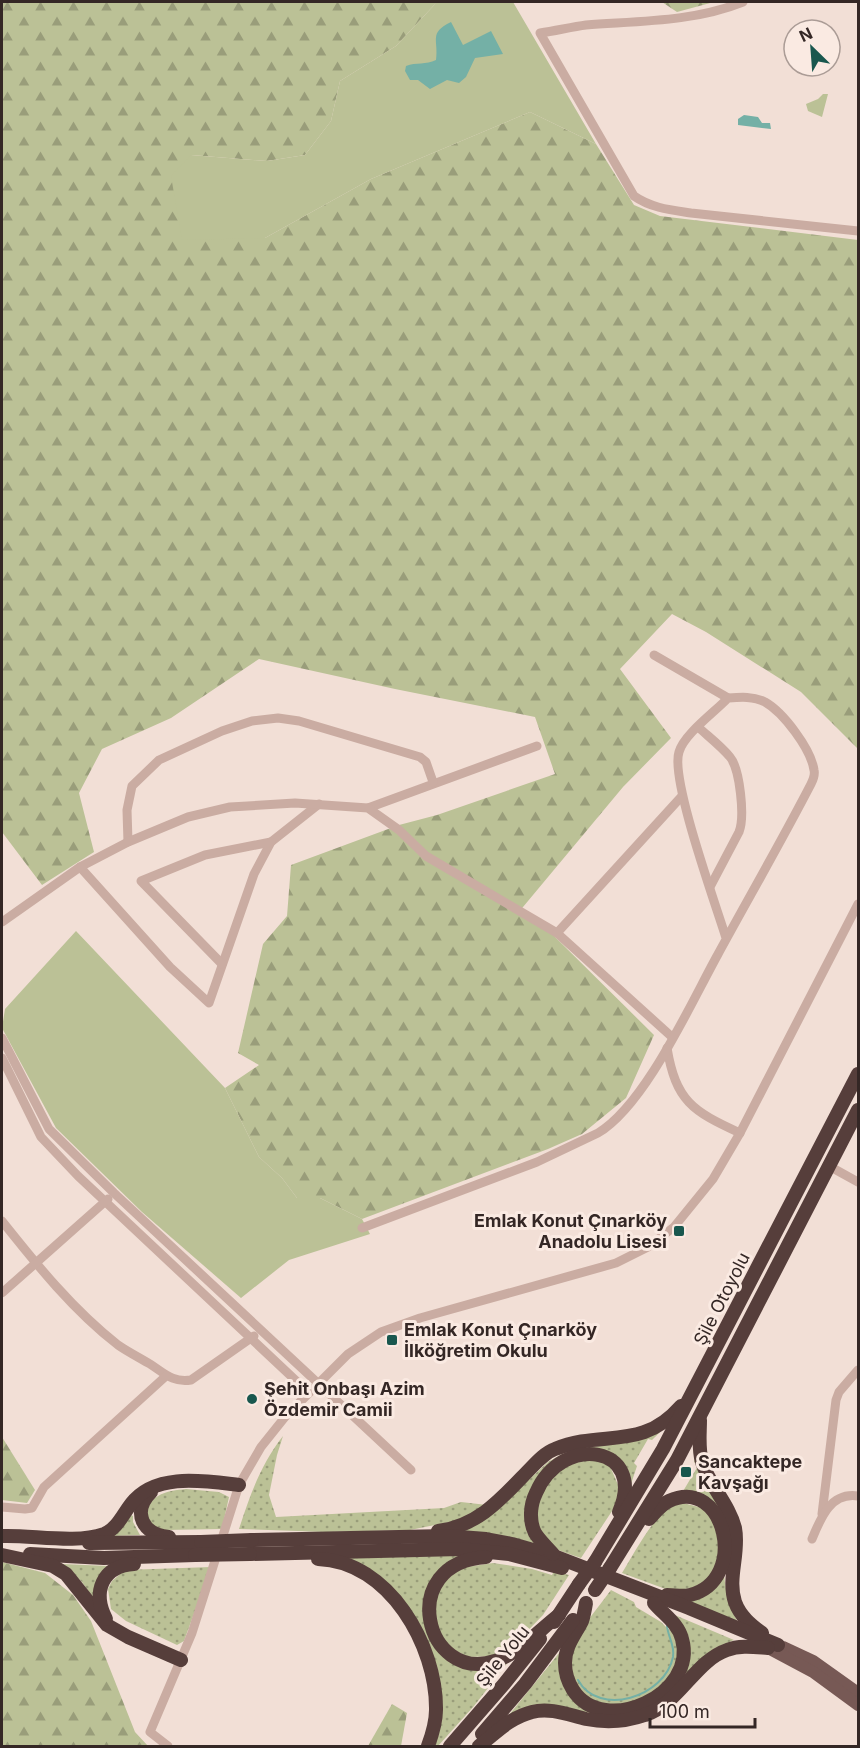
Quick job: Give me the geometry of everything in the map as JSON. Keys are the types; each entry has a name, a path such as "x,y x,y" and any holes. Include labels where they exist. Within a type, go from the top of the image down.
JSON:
{"highway":[{"name":"Şile Otoyolu","path":"612,1536 697,1386 858,1074"},
{"name":"Şile Otoyolu","path":"633,1532 667,1478 700,1418 858,1110"},
{"path":"399,1537 446,1530 478,1517 505,1496 539,1460 553,1449 572,1444 639,1435 652,1430 672,1416 697,1386"},
{"path":"700,1418 702,1463 729,1512 735,1530 736,1547 732,1589 734,1600 739,1612 773,1647"},
{"path":"554,1556 536,1534 531,1523 531,1506 539,1484 556,1465 571,1456 585,1453 598,1454 609,1459 618,1467 623,1477 626,1493 612,1536"},
{"path":"168,1482 153,1490 145,1498 141,1506 144,1523 148,1530 160,1536 201,1542"},
{"path":"2,1540 101,1535 114,1528 143,1491 168,1482 239,1485"},
{"path":"2,1540 31,1554 104,1558 460,1549 524,1557 580,1574 653,1598 690,1595 711,1583 718,1576 725,1552 724,1534 719,1518 712,1509 690,1497 676,1498 666,1502 633,1532 610,1568 595,1590 586,1603 525,1684 471,1746"},
{"path":"2,1540 70,1543 447,1536 486,1539 535,1549 554,1556 680,1611 773,1647"},
{"name":"Şile Yolu","path":"450,1746 504,1684 559,1615 612,1536"},
{"path":"278,1554 324,1560 350,1567 366,1574 384,1587 399,1603 420,1641 435,1688 436,1711 428,1746"},
{"path":"2,1555 53,1566 66,1574 100,1619 114,1630 181,1660"},
{"path":"114,1630 103,1613 99,1598 102,1583 115,1568 195,1555"},
{"path":"524,1557 474,1558 461,1561 441,1576 433,1588 429,1614 431,1629 438,1642 459,1660 475,1663 492,1662 505,1658 520,1648 559,1615"},
{"path":"586,1603 582,1620 566,1653 566,1675 578,1698 590,1706 603,1710 618,1710 648,1702 659,1695 676,1678 683,1665 685,1653 679,1629 653,1598"},
{"path":"479,1746 514,1719 534,1711 561,1712 586,1719 612,1722 648,1714 680,1691 703,1666 726,1650 744,1647 773,1647"}],"main road":[{"path":"773,1647 813,1661 858,1693"},
{"path":"773,1647 813,1672 858,1705"}],"street":[{"path":"743,2 726,9 688,18 583,26 540,33 634,196 664,209 858,231"},
{"path":"362,1228 537,1162 608,1127 640,1092 667,1048 812,784 815,772 806,750 784,719 766,702 751,697 728,698 654,655"},
{"path":"726,938 682,796 677,763 679,751 698,727 728,698"},
{"path":"128,842 127,810 132,786 159,760 222,731 252,721 278,718 299,721 420,757 426,762 433,782"},
{"path":"698,727 732,759 739,782 742,811 739,832 711,887"},
{"path":"2,922 80,867 128,842 188,817 230,807 296,803 368,808 433,782 537,746"},
{"path":"557,933 682,796"},
{"path":"80,867 170,967 209,1003 254,874 272,842 319,804"},
{"path":"368,808 399,830 426,856 557,933 672,1037"},
{"path":"222,964 141,881 206,855 272,842"},
{"path":"168,1746 150,1732 192,1633 239,1485 261,1447 308,1392 348,1354 381,1332 420,1318 615,1263 648,1247 674,1227 713,1179 740,1133 858,904"},
{"path":"2,1038 4,1058 41,1137 105,1202 308,1392"},
{"path":"667,1048 670,1065 680,1092 693,1108 715,1122 740,1133"},
{"path":"4,1058 49,1129 261,1332 411,1470"},
{"path":"829,1166 858,1182"},
{"path":"2,1293 114,1193"},
{"path":"2,1221 58,1290 119,1346 166,1376 184,1381 191,1380 261,1332"},
{"path":"812,1539 822,1514 836,1400 839,1392 858,1370"},
{"path":"2,1507 32,1508 44,1487 166,1376"},
{"path":"822,1514 840,1497 858,1496"}],"green space":[{"path":"2,2 437,2 396,46 340,81 331,121 305,155 267,161 191,155 265,238 371,179 530,112 596,144 634,205 660,216 858,240 858,749 801,692 706,632 672,614 620,669 671,738 623,787 518,913 552,934 654,1035 626,1098 582,1134 362,1219 320,1198 297,1198 282,1178 259,1157 225,1088 259,1065 238,1053 263,944 287,916 291,865 399,825 437,815 555,774 535,717 259,659 171,718 102,749 79,793 94,852 42,885 2,832"},
{"path":"437,2 513,2 596,144 530,112 371,179 265,238 182,240 171,176 191,155 267,161 305,155 331,121 340,81 396,46"},
{"path":"662,2 714,2 677,12"},
{"path":"823,94 828,94 822,117 808,111 806,104"},
{"path":"76,931 225,1088 259,1157 282,1178 297,1198 320,1198 362,1219 370,1234 289,1260 241,1298 142,1212 56,1128 2,1028 5,1009"},
{"path":"661,1431 652,1440 648,1439 634,1463 637,1466 630,1487 627,1474 582,1448 629,1442"},
{"path":"283,1436 269,1495 276,1517 444,1508 461,1502 487,1505 460,1520 410,1530 326,1532 239,1529 257,1480"},
{"path":"2,1437 35,1490 27,1503 2,1500"},
{"path":"582,1448 533,1486 537,1544 504,1536 457,1531 509,1498 548,1462 562,1454"},
{"path":"695,1457 722,1507 718,1509 682,1493 698,1466 694,1462"},
{"path":"586,1458 609,1464 619,1487 618,1502 581,1558 559,1550 548,1543 541,1534 537,1513 543,1491 556,1472 569,1463"},
{"path":"186,1489 219,1492 229,1497 222,1529 165,1530 153,1525 147,1511 152,1501 164,1493"},
{"path":"679,1502 703,1508 716,1524 720,1551 715,1570 699,1587 671,1591 622,1573 654,1522 662,1513"},
{"path":"131,1515 140,1535 114,1536"},
{"path":"463,1555 448,1564 429,1586 424,1599 426,1626 443,1655 509,1661 474,1706 438,1746 433,1746 439,1719 409,1611 342,1558"},
{"path":"2,1562 45,1573 73,1595 91,1621 135,1732 148,1746 2,1746"},
{"path":"493,1563 532,1569 552,1575 554,1571 569,1575 543,1615 511,1648 498,1656 468,1657 447,1646 435,1624 436,1595 441,1585 460,1568"},
{"path":"62,1564 108,1566 100,1575 94,1600 82,1582"},
{"path":"211,1567 184,1641 177,1645 126,1621 111,1609 108,1589 112,1581 125,1570"},
{"path":"724,1574 728,1600 739,1624 681,1600"},
{"path":"611,1590 634,1602 636,1607 661,1622 669,1630 671,1628 678,1655 672,1674 661,1687 628,1703 611,1704 595,1701 582,1691 573,1675 570,1662 575,1644 588,1620"},
{"path":"670,1613 734,1640 715,1648 687,1674 684,1672"},
{"path":"564,1647 580,1706 594,1714 548,1705 527,1706 509,1715"},
{"path":"392,1704 407,1713 401,1746 368,1746"}],"water":[{"path":"451,22 463,45 491,31 503,54 475,58 466,77 459,83 447,80 430,89 418,80 410,80 405,71 406,66 436,60 437,34"},
{"path":"744,115 758,117 762,123 770,123 771,129 738,125 738,119"}],"waterway":[{"path":"578,1680 588,1692 601,1698 615,1700 630,1698 645,1692 658,1683 673,1657 667,1626"}],"place":[{"name":"Emlak Konut Çınarköy Anadolu Lisesi","path":"679,1231"},
{"name":"Emlak Konut Çınarköy İlköğretim Okulu","path":"392,1340"},
{"name":"Şehit Onbaşı Azim Özdemir Camii","path":"252,1399"},
{"name":"Sancaktepe Kavşağı","path":"686,1472"}]}
